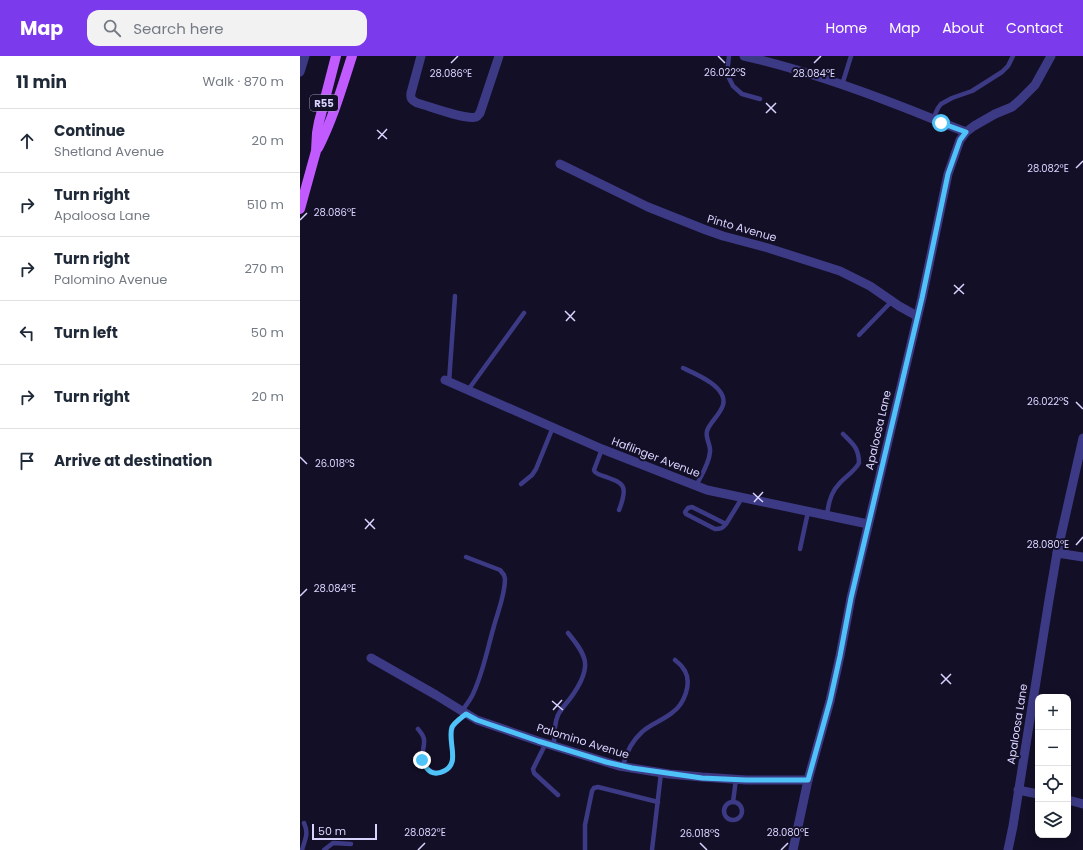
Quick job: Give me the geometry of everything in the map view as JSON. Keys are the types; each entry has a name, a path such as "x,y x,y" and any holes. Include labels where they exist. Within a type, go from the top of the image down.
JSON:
{"main road":[{"name":"R55","path":"300,209 316,151 319,122 336,56"},
{"name":"R55","path":"316,151 325,134 352,56"}],"street":[{"path":"300,72 305,56"},
{"path":"421,56 410,98 446,112 470,118 478,116 480,113 499,56"},
{"path":"744,56 782,65 842,85 896,104 966,132"},
{"name":"Apaloosa Lane","path":"793,850 808,780 830,701 851,598 923,292 948,174 960,140 966,132 979,122 994,114 1004,111 1019,101 1035,84 1051,56"},
{"name":"Pinto Avenue","path":"560,164 648,207 706,230 840,271 870,286 917,316"},
{"name":"Haflinger Avenue","path":"447,381 602,449 696,486 742,498 868,524"},
{"name":"Apaloosa Lane","path":"1008,850 1032,712 1057,553 1083,438"},
{"path":"1057,553 1083,556"},
{"name":"Palomino Avenue","path":"371,658 436,694 477,720 550,745 623,766 661,773 702,778 808,780"},
{"path":"1018,790 1035,793"},
{"path":"1071,801 1083,804"}],"lane":[{"path":"729,56 727,74 733,86 742,94 760,99"},
{"path":"842,85 851,56"},
{"path":"933,120 941,104 952,98 972,91 1002,72 1008,66 1013,56"},
{"path":"447,381 455,296"},
{"path":"859,335 892,301"},
{"path":"468,390 524,313"},
{"path":"683,368 711,382 718,389 723,400 723,406 707,430 706,435 710,445 710,453 708,463 696,486"},
{"path":"521,484 532,475 536,469 553,427"},
{"path":"827,516 828,505 836,488 859,463 855,445 844,434"},
{"path":"602,449 594,470 598,474 620,483 623,486 624,492 619,510"},
{"path":"726,524 692,507 688,508 685,512 686,514 715,530 720,530 726,524 742,498"},
{"path":"800,549 808,512"},
{"path":"418,729 424,740 422,760 426,768 431,772 436,773 447,770 453,759 451,738 453,727 464,713 482,670 500,606 505,578 504,574 500,570 466,557"},
{"path":"558,795 534,772 533,769 550,745 557,717 574,693 586,667 584,654 568,633"},
{"path":"623,766 629,748 642,732 674,712 682,702 687,688 688,679 682,666 675,660"},
{"path":"652,850 661,773"},
{"path":"733,802 736,779"},
{"path":"585,850 585,825 592,791 594,788 598,787 658,802"},
{"path":"733,802 740,805 742,813 741,817 738,819 730,820 724,814 724,809 729,803 733,802"},
{"path":"302,850 307,833 304,823"},
{"path":"324,850 333,843 351,844"}],"route":[{"path":"422,760 426,768 431,772 436,773 447,770 453,759 451,738 454,724 466,714 477,720 538,741 619,766 702,778 808,780 830,701 851,598 922,298 948,174 960,140 966,132 941,123"}]}
